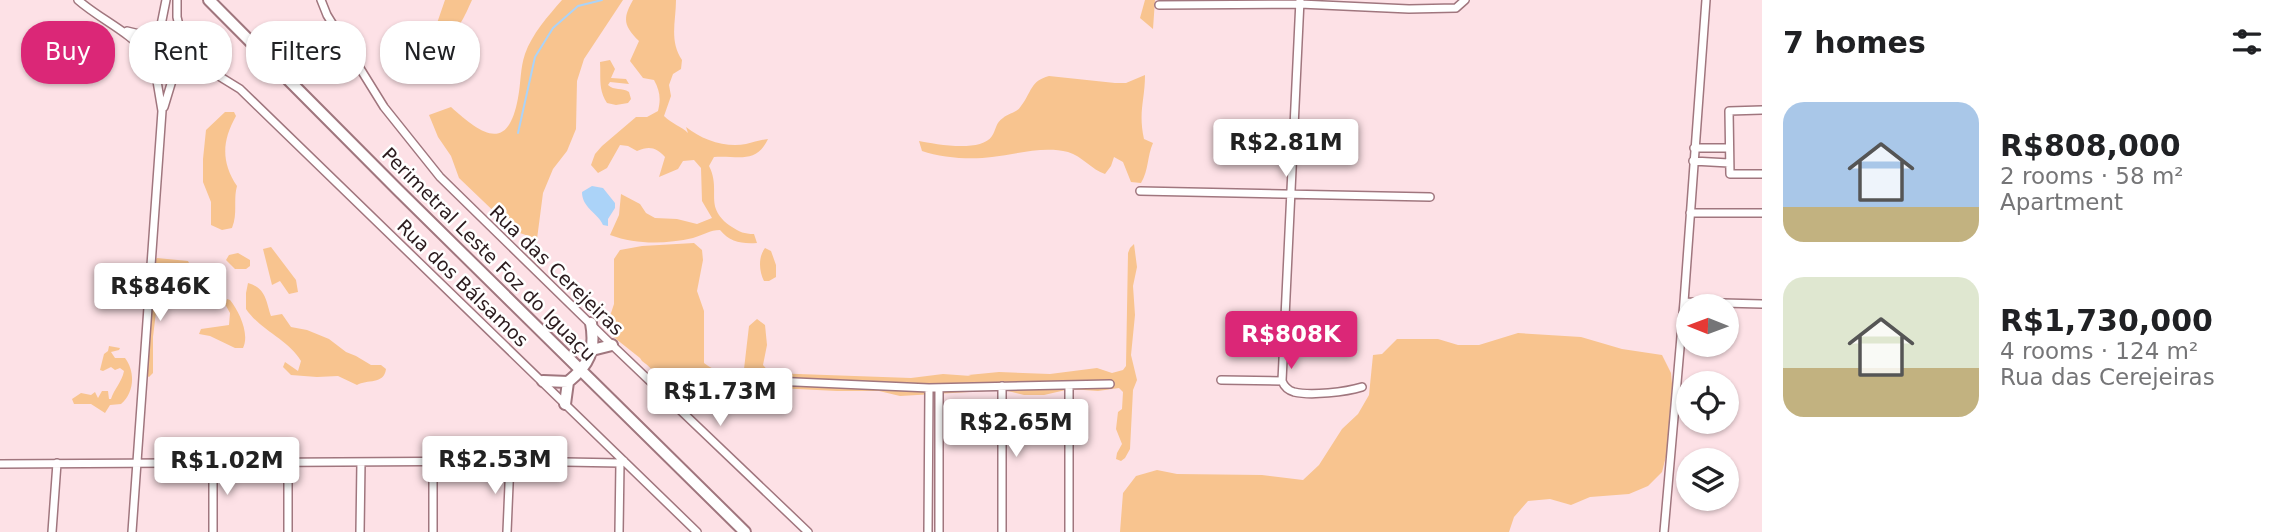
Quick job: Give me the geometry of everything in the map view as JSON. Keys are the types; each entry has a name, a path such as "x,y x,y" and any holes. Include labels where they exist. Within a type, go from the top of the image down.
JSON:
{"highway":[{"name":"Perimetral Leste Foz do Iguaçu","path":"209,0 407,200 745,532"},
{"path":"543,381 568,382 582,371 592,350 591,323"},
{"path":"592,350 612,345"},
{"path":"565,404 568,382"}],"street":[{"path":"78,0 96,16 129,35"},
{"path":"161,21 166,0"},
{"path":"177,0 178,21"},
{"name":"Rua das Cerejeiras","path":"321,0 327,15 372,89 425,159 456,193 807,532"},
{"path":"1159,5 1300,2 1429,9 1456,8 1465,0"},
{"path":"1685,294 1706,0"},
{"path":"1300,2 1282,381 1285,387 1294,392 1344,393 1362,387"},
{"path":"123,30 129,31"},
{"path":"132,532 162,111 158,84"},
{"path":"162,111 171,84"},
{"name":"Rua dos Bálsamos","path":"232,84 697,532"},
{"path":"1762,110 1730,111 1729,163 1730,174 1762,174"},
{"path":"1694,148 1730,148"},
{"path":"1693,161 1729,163"},
{"path":"1140,191 1430,197"},
{"path":"1690,213 1762,213"},
{"path":"1740,303 1762,304"},
{"path":"1664,532 1679,357"},
{"path":"753,380 929,388 1110,384"},
{"path":"1221,380 1282,381"},
{"path":"1069,385 1069,532"},
{"path":"1002,386 1002,532"},
{"path":"929,388 929,532"},
{"path":"939,388 939,532"},
{"path":"507,532 510,461"},
{"path":"213,462 213,532"},
{"path":"288,462 288,532"},
{"path":"360,532 361,462"},
{"path":"433,462 433,532"},
{"path":"0,464 622,462 620,532"},
{"path":"52,532 57,463"}],"shaded area":[{"path":"445,0 472,0 461,21 438,21"},
{"path":"562,0 623,0 584,59 577,81 576,129 567,151 553,169 543,193 537,239 520,233 506,223 459,178 451,156 438,137 429,115 451,107 483,131 500,133 508,127 518,98 525,54 532,39"},
{"path":"633,0 676,0 674,38 682,60 681,69 673,74 669,85 671,96 664,116 688,133 686,127 722,144 738,145 768,139 752,156 714,157 709,166 718,213 735,229 754,234 757,243 736,241 720,230 693,238 662,242 631,241 610,235 619,215 621,194 640,204 646,213 655,218 677,219 697,224 712,218 702,201 701,168 694,160 683,161 678,169 659,177 665,157 662,154 652,148 637,151 620,145 607,168 598,173 591,165 602,146 636,117 647,117 658,111 659,95 654,80 643,78 630,61 639,41 626,22"},
{"path":"1145,0 1155,0 1153,29 1140,18"},
{"path":"610,60 615,69 611,78 626,79 629,84 610,82 608,85 629,92 631,99 628,103 616,105 607,103 604,98 600,83 600,62"},
{"path":"1145,75 1142,130 1144,139 1153,143 1141,183 1131,182 1123,162 1114,157 1105,174 1073,154 1059,150 975,158 948,157 922,151 919,141 968,146 986,141 992,136 997,124 1019,108 1035,84 1043,78 1049,76 1126,83"},
{"path":"225,112 234,112 236,116 228,134 225,151 228,168 237,186 232,228 222,230 211,225 211,202 203,182 203,159 206,130"},
{"path":"694,243 702,250 703,260 697,291 704,311 704,363 723,371 744,369 749,326 757,319 765,325 767,345 763,365 770,373 911,378 999,372 1050,374 1097,368 1112,373 1123,370 1126,366 1128,253 1134,244 1137,267 1133,286 1135,315 1131,355 1137,380 1133,390 1130,449 1121,461 1116,459 1122,444 1116,429 1118,412 1122,409 1123,392 1119,388 1098,391 1070,389 1044,395 1024,395 1004,390 900,396 879,391 719,385 691,373 690,383 669,383 611,335 607,325 614,304 614,259 620,250"},
{"path":"271,247 296,280 298,292 289,294 280,281 272,285 263,249"},
{"path":"765,248 771,251 776,265 776,277 769,281 764,281 760,269"},
{"path":"238,253 250,260 250,266 246,269 235,269 226,260 229,255"},
{"path":"157,258 188,261 191,267 181,271 161,270 153,337 153,373 149,377 144,374 154,289 153,262"},
{"path":"248,283 262,292 271,316 282,314 291,327 329,339 346,352 371,365 381,365 386,369 385,374 379,380 357,385 338,376 291,375 283,367 285,362 298,371 301,361 296,353 246,309"},
{"path":"227,299 243,323 243,348 235,348 210,336 199,334 201,329 229,325 230,313 225,304"},
{"path":"1518,333 1581,337 1622,349 1662,355 1671,373 1672,433 1662,472 1648,486 1629,494 1590,497 1571,505 1550,499 1528,501 1514,517 1509,532 1120,532 1123,493 1136,476 1157,470 1177,474 1262,475 1303,480 1319,465 1342,429 1358,414 1369,395 1373,355 1382,354 1397,339 1438,339 1458,345 1479,345"},
{"path":"109,346 120,348 111,352 115,358 125,358 131,369 131,388 126,399 121,404 110,405 105,413 91,404 74,404 72,399 81,393 91,395 95,392 98,398 102,391 108,391 111,399 124,371 111,367 100,370"}],"water":[{"path":"592,186 603,188 615,203 608,226 603,225 583,198 582,192"}],"waterway":[{"path":"518,133 535,57 553,28 578,6 602,0"}]}
